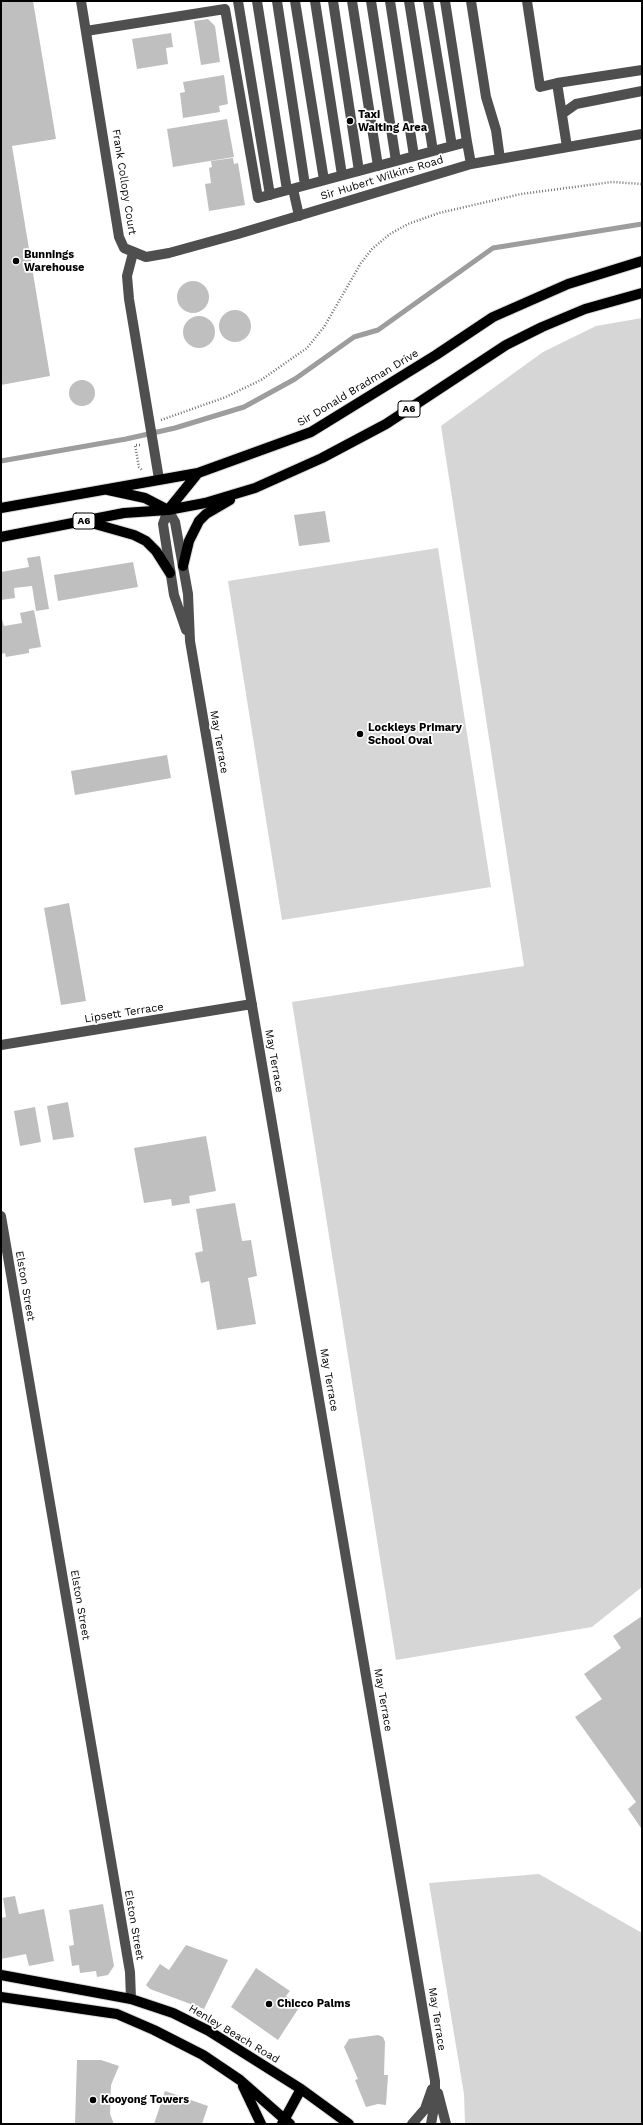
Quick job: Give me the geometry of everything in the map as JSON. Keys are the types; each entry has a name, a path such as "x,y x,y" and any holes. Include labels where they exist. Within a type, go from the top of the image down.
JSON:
{"main road":[{"name":"Sir Donald Bradman Drive","path":"1,508 101,489 198,473 311,432 436,355 493,317 568,284 642,261"},
{"name":"A6","path":"1,537 124,513 168,510 205,503 245,490 322,458 386,424 506,345 542,327 585,309 642,293"},
{"path":"101,489 145,498 168,510 198,473"},
{"path":"183,566 189,541 199,521 206,514 245,490"},
{"path":"86,521 134,535 146,541 156,551 170,573"},
{"name":"Henley Beach Road","path":"1,1975 131,1999 174,2013 209,2031 301,2089 349,2124"},
{"path":"1,1997 117,2014 203,2055 240,2080 285,2122 301,2089"},
{"path":"240,2080 261,2124"}],"street":[{"name":"Frank Collopy Court","path":"81,1 119,237 124,248 133,253"},
{"path":"238,1 270,195"},
{"path":"257,1 290,189 299,216"},
{"path":"277,1 305,185"},
{"path":"295,1 324,180"},
{"path":"315,1 342,176"},
{"path":"333,1 359,171"},
{"path":"352,1 378,166"},
{"path":"371,1 396,161"},
{"path":"390,1 414,156"},
{"path":"409,1 433,151"},
{"path":"428,1 452,146"},
{"path":"445,1 471,164"},
{"path":"471,1 486,97 496,130 500,159"},
{"path":"527,1 540,86 642,70"},
{"path":"86,31 224,5 258,198 468,142"},
{"path":"557,83 567,147"},
{"path":"562,114 576,104 642,91"},
{"name":"Sir Hubert Wilkins Road","path":"133,253 146,257 169,253 299,216 397,184 471,164 642,134"},
{"path":"133,253 127,276 129,299 159,479"},
{"name":"May Terrace","path":"168,510 175,522 188,594 190,641 435,2081 435,2102 431,2124"},
{"name":"May Terrace","path":"168,510 163,524 170,573 174,595 190,641"},
{"name":"Lipsett Terrace","path":"1,1045 252,1004"},
{"name":"Elston Street","path":"1,1216 130,1972 131,1999"},
{"path":"412,2124 425,2109 435,2081"},
{"path":"435,2081 446,2124"}],"path":[{"path":"149,424 188,412 226,397 261,380 287,364 307,348 324,327 361,263 372,249 390,234 408,224 439,213 520,194 612,182 642,184"}],"shaded area":[{"path":"642,318 642,1587 592,1627 396,1660 292,1002 524,966 441,426 543,352 596,326"},
{"name":"Lockleys Primary School Oval","path":"438,548 491,887 282,920 228,581"},
{"path":"539,1874 642,1933 642,2124 465,2124 464,2094 429,1883"}],"building":[{"name":"Bunnings Warehouse","path":"1,1 33,1 56,139 12,146 50,376 1,385"},
{"path":"208,19 215,26 220,62 201,65 194,21"},
{"path":"171,33 173,47 166,48 168,64 137,69 132,39"},
{"path":"224,75 228,104 219,106 220,112 183,118 180,93 185,92 183,82"},
{"path":"227,119 234,157 173,167 167,129"},
{"path":"233,158 234,164 238,163 245,205 209,211 205,184 211,183 209,168 212,167 211,161"},
{"path":"193,281 199,282 206,288 209,297 208,303 202,310 193,313 187,312 180,306 177,297 178,291 184,284"},
{"path":"235,310 241,311 248,317 251,326 250,332 244,339 235,342 229,341 222,335 219,326 220,320 226,313"},
{"path":"199,316 205,317 212,323 215,332 214,338 208,345 199,348 193,347 186,341 183,332 184,326 190,319"},
{"path":"82,380 91,384 95,393 91,402 82,406 73,402 69,393 73,384"},
{"path":"325,511 330,542 299,546 294,515"},
{"path":"40,556 49,609 36,611 32,586 14,588 15,598 1,600 1,572 29,567 27,558"},
{"path":"133,562 138,587 58,601 54,575"},
{"path":"34,610 41,647 29,649 29,653 6,657 5,653 1,654 1,616 4,626 22,623 20,613"},
{"path":"167,755 171,778 75,795 71,771"},
{"path":"69,903 86,1001 61,1005 44,908"},
{"path":"68,1102 74,1137 53,1140 47,1106"},
{"path":"35,1107 41,1142 20,1146 14,1111"},
{"path":"206,1136 216,1191 189,1196 190,1203 172,1206 171,1199 144,1203 134,1148"},
{"path":"235,1203 242,1241 251,1240 257,1276 248,1278 256,1324 217,1330 209,1281 201,1283 195,1253 203,1251 196,1209"},
{"path":"642,1616 641,1828 628,1809 636,1802 575,1717 602,1699 584,1674 621,1648 613,1636"},
{"path":"15,1896 19,1914 44,1909 54,1961 29,1966 26,1954 1,1959 1,1918 6,1917 3,1898"},
{"path":"103,1904 114,1966 108,1975 97,1977 96,1971 80,1973 79,1965 72,1966 69,1946 74,1945 69,1910"},
{"path":"186,1945 228,1960 204,2009 150,1989 146,1985 160,1964 169,1970"},
{"path":"256,1968 290,1991 286,1996 300,2006 278,2040 231,2007"},
{"path":"378,2035 383,2037 385,2042 384,2075 388,2075 386,2105 378,2104 366,2107 355,2080 358,2079 344,2047 349,2039"},
{"name":"Kooyong Towers","path":"77,2060 101,2060 119,2066 111,2085 110,2114 114,2124 75,2124"},
{"path":"165,2091 208,2106 202,2124 154,2124"}],"waterway":[{"path":"1,461 126,439 175,428 244,407 295,379 354,337 378,330 493,248 642,224"}],"place":[{"name":"Taxi Waiting Area","path":"350,121"},
{"name":"Bunnings Warehouse","path":"16,261"},
{"name":"Lockleys Primary School Oval","path":"360,734"},
{"name":"Chicco Palms","path":"269,2004"},
{"name":"Kooyong Towers","path":"93,2100"}]}
